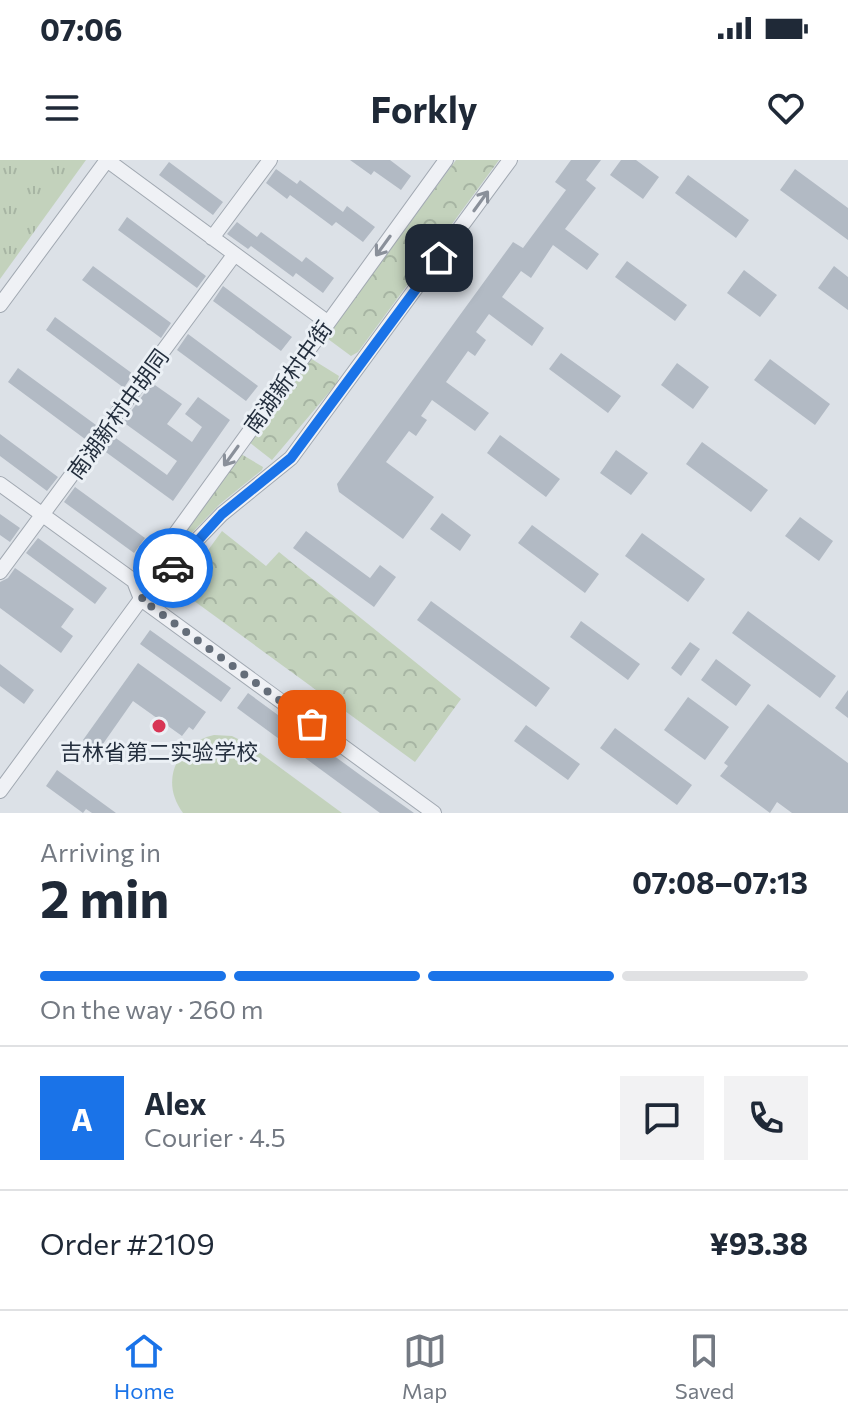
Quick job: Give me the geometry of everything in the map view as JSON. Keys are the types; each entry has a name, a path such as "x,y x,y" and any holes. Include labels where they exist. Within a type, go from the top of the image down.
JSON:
{"street":[{"path":"0,305 107,160 327,322"},
{"path":"212,238 270,160"},
{"name":"南湖新村中街","path":"141,599 147,573 446,160"},
{"name":"南湖新村中街","path":"0,791 141,599 165,579 222,514 291,458 510,160"},
{"name":"南湖新村中胡同","path":"0,572 234,255"},
{"path":"0,484 134,581 141,599 434,813"}],"green space":[{"path":"0,160 86,160 0,279"},
{"path":"456,160 499,160 358,352 351,356 328,339 330,332"},
{"path":"310,358 339,376 337,383 272,460 249,442"},
{"path":"241,454 263,467 262,470 220,504 174,549"},
{"path":"222,531 266,566 279,552 461,699 415,762 179,590"},
{"path":"214,735 232,736 248,744 342,813 183,813 173,788 176,765 190,746"}],"building":[{"path":"350,160 390,160 411,176 401,190 374,171 371,175"},
{"path":"571,160 601,160 586,180 596,188 565,229 599,254 587,270 553,245 531,278 521,271 502,297 544,328 532,346 489,314 476,332 486,340 475,356 468,351 446,382 489,413 475,431 432,400 421,416 427,420 416,436 409,431 386,462 434,497 403,539 339,492 337,484 513,242 523,248 566,190 555,182"},
{"path":"621,160 636,160 659,177 643,199 610,175"},
{"path":"169,162 223,202 213,215 159,175"},
{"path":"276,169 297,184 300,180 343,212 347,206 375,227 363,242 336,222 332,226 290,195 287,199 266,183"},
{"path":"795,169 848,208 848,240 780,190"},
{"path":"688,175 749,220 736,238 675,193"},
{"path":"127,217 206,276 197,288 118,230"},
{"path":"237,222 257,237 261,232 302,262 306,257 334,278 323,293 296,273 293,277 251,246 248,249 227,234"},
{"path":"627,261 687,305 675,321 615,277"},
{"path":"93,266 171,323 161,338 82,280"},
{"path":"834,266 848,277 848,310 818,288"},
{"path":"744,270 777,295 760,317 727,293"},
{"path":"223,286 292,337 281,351 213,301"},
{"path":"55,317 133,374 124,388 46,330"},
{"path":"188,334 258,386 246,401 177,350"},
{"path":"561,353 621,396 608,413 549,369"},
{"path":"770,359 830,404 815,425 754,380"},
{"path":"677,363 709,387 693,409 661,385"},
{"path":"18,368 96,425 85,439 8,382"},
{"path":"152,383 182,404 167,424 192,442 202,427 185,414 198,397 230,420 173,501 103,450 113,436 167,475 177,461 123,422"},
{"path":"0,434 58,477 47,491 0,456"},
{"path":"500,435 560,479 546,497 487,453"},
{"path":"702,442 768,490 751,512 686,464"},
{"path":"616,450 648,473 631,495 600,473"},
{"path":"75,487 145,538 134,553 64,502"},
{"path":"442,513 471,535 460,551 430,529"},
{"path":"0,514 20,528 10,542 0,535"},
{"path":"800,517 833,541 819,561 785,536"},
{"path":"532,525 599,574 585,593 518,543"},
{"path":"306,531 370,578 380,565 396,577 374,607 293,548"},
{"path":"642,533 705,579 688,602 625,556"},
{"path":"38,538 107,588 95,604 26,553"},
{"path":"15,568 74,609 61,627 73,636 61,653 0,608 0,582 8,578"},
{"path":"431,601 550,688 536,707 417,620"},
{"path":"748,611 836,676 820,698 732,633"},
{"path":"581,621 640,664 628,680 570,637"},
{"path":"150,630 231,688 221,702 140,644"},
{"path":"690,642 700,649 681,676 671,668"},
{"path":"716,659 751,685 736,706 701,680"},
{"path":"138,663 206,712 193,730 189,727 182,736 133,701 98,751 83,740"},
{"path":"0,664 34,690 24,704 0,686"},
{"path":"848,690 848,718 835,708"},
{"path":"248,693 414,813 380,813 237,708"},
{"path":"688,697 729,727 705,760 664,730"},
{"path":"768,704 848,763 848,813 792,813 777,802 770,813 720,776 728,766 724,763"},
{"path":"526,725 580,764 568,780 514,741"},
{"path":"615,728 692,785 677,805 600,748"},
{"path":"57,770 116,813 92,813 86,809 83,813 46,786"}],"way so far":[{"path":"173,568 141,599 312,724"}],"place":[{"name":"吉林省第二实验学校","path":"159,726"}],"route":[{"path":"173,568 222,514 291,458 439,258"}]}
